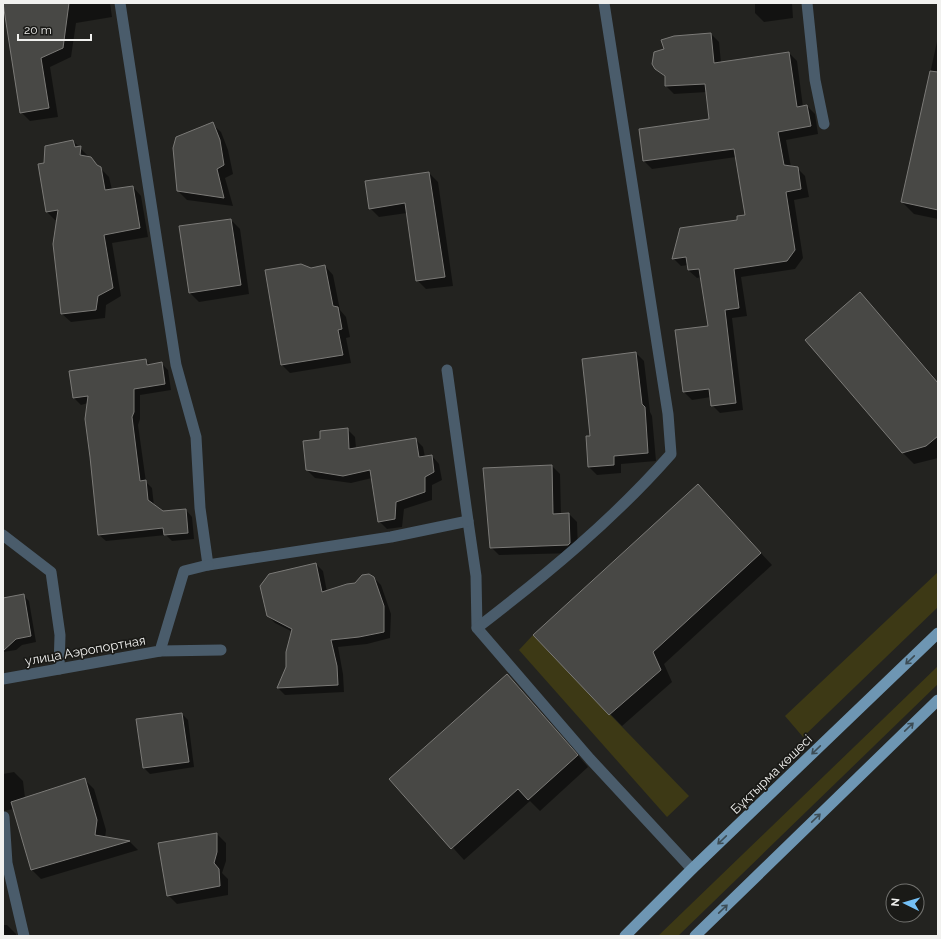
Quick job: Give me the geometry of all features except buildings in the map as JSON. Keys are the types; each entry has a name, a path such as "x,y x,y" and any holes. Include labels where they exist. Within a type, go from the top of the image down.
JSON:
{"main road":[{"name":"Бұқтырма көшесі","path":"625,936 692,869 938,633"},
{"path":"695,936 938,700"}],"street":[{"path":"120,3 176,365 196,437 200,508 208,565 391,537 468,521"},
{"path":"477,628 517,598 579,546 645,484 671,454 668,414 604,3"},
{"path":"807,3 815,80 824,124"},
{"path":"447,370 476,576 477,628 590,759 692,869"},
{"path":"3,534 51,572 60,635 59,669"},
{"name":"улица Аэропортная","path":"3,679 160,651 184,571 208,565"},
{"path":"160,651 221,650"},
{"path":"4,817 7,863 24,936"}],"shaded area":[{"path":"938,572 938,607 803,737 785,716"},
{"path":"533,635 689,796 667,817 519,650"},
{"path":"938,666 938,684 678,936 658,936"}]}
